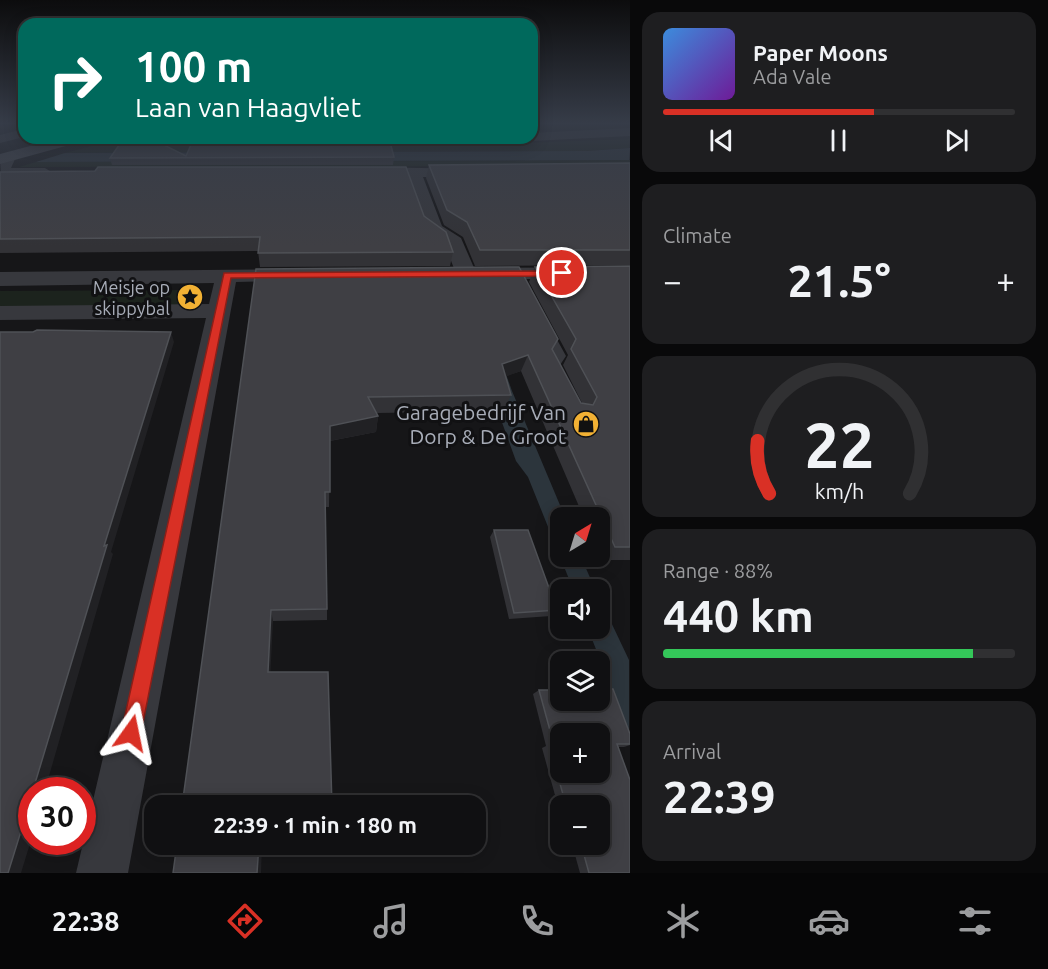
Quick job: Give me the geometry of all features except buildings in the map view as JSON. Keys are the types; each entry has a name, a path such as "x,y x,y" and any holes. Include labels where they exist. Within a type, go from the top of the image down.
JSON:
{"street":[{"path":"1,165 2,170 8,173 59,173"},
{"path":"354,172 482,172"},
{"path":"413,172 434,229 454,242 466,274"},
{"path":"442,274 520,279 630,273"},
{"path":"0,279 311,275"},
{"path":"102,873 227,276"},
{"path":"0,313 218,311"}],"lane":[{"path":"539,315 560,356 553,364 563,384"}],"shaded area":[{"path":"27,165 629,165 629,166 19,167"},
{"path":"195,290 200,293 201,298 186,303 184,307 0,308 0,291"},
{"path":"458,301 480,301 512,391 561,507 550,507 550,532 528,477 516,461"},
{"path":"564,567 585,567 591,579 569,579"},
{"path":"610,620 629,660 629,733 610,685 610,651 597,651 592,639 610,639"}],"place":[{"name":"Meisje op skippybal","path":"190,297"},
{"name":"Garagebedrijf Van Dorp & De Groot","path":"586,424"}],"route":[{"path":"131,733 227,276 562,273"}]}
